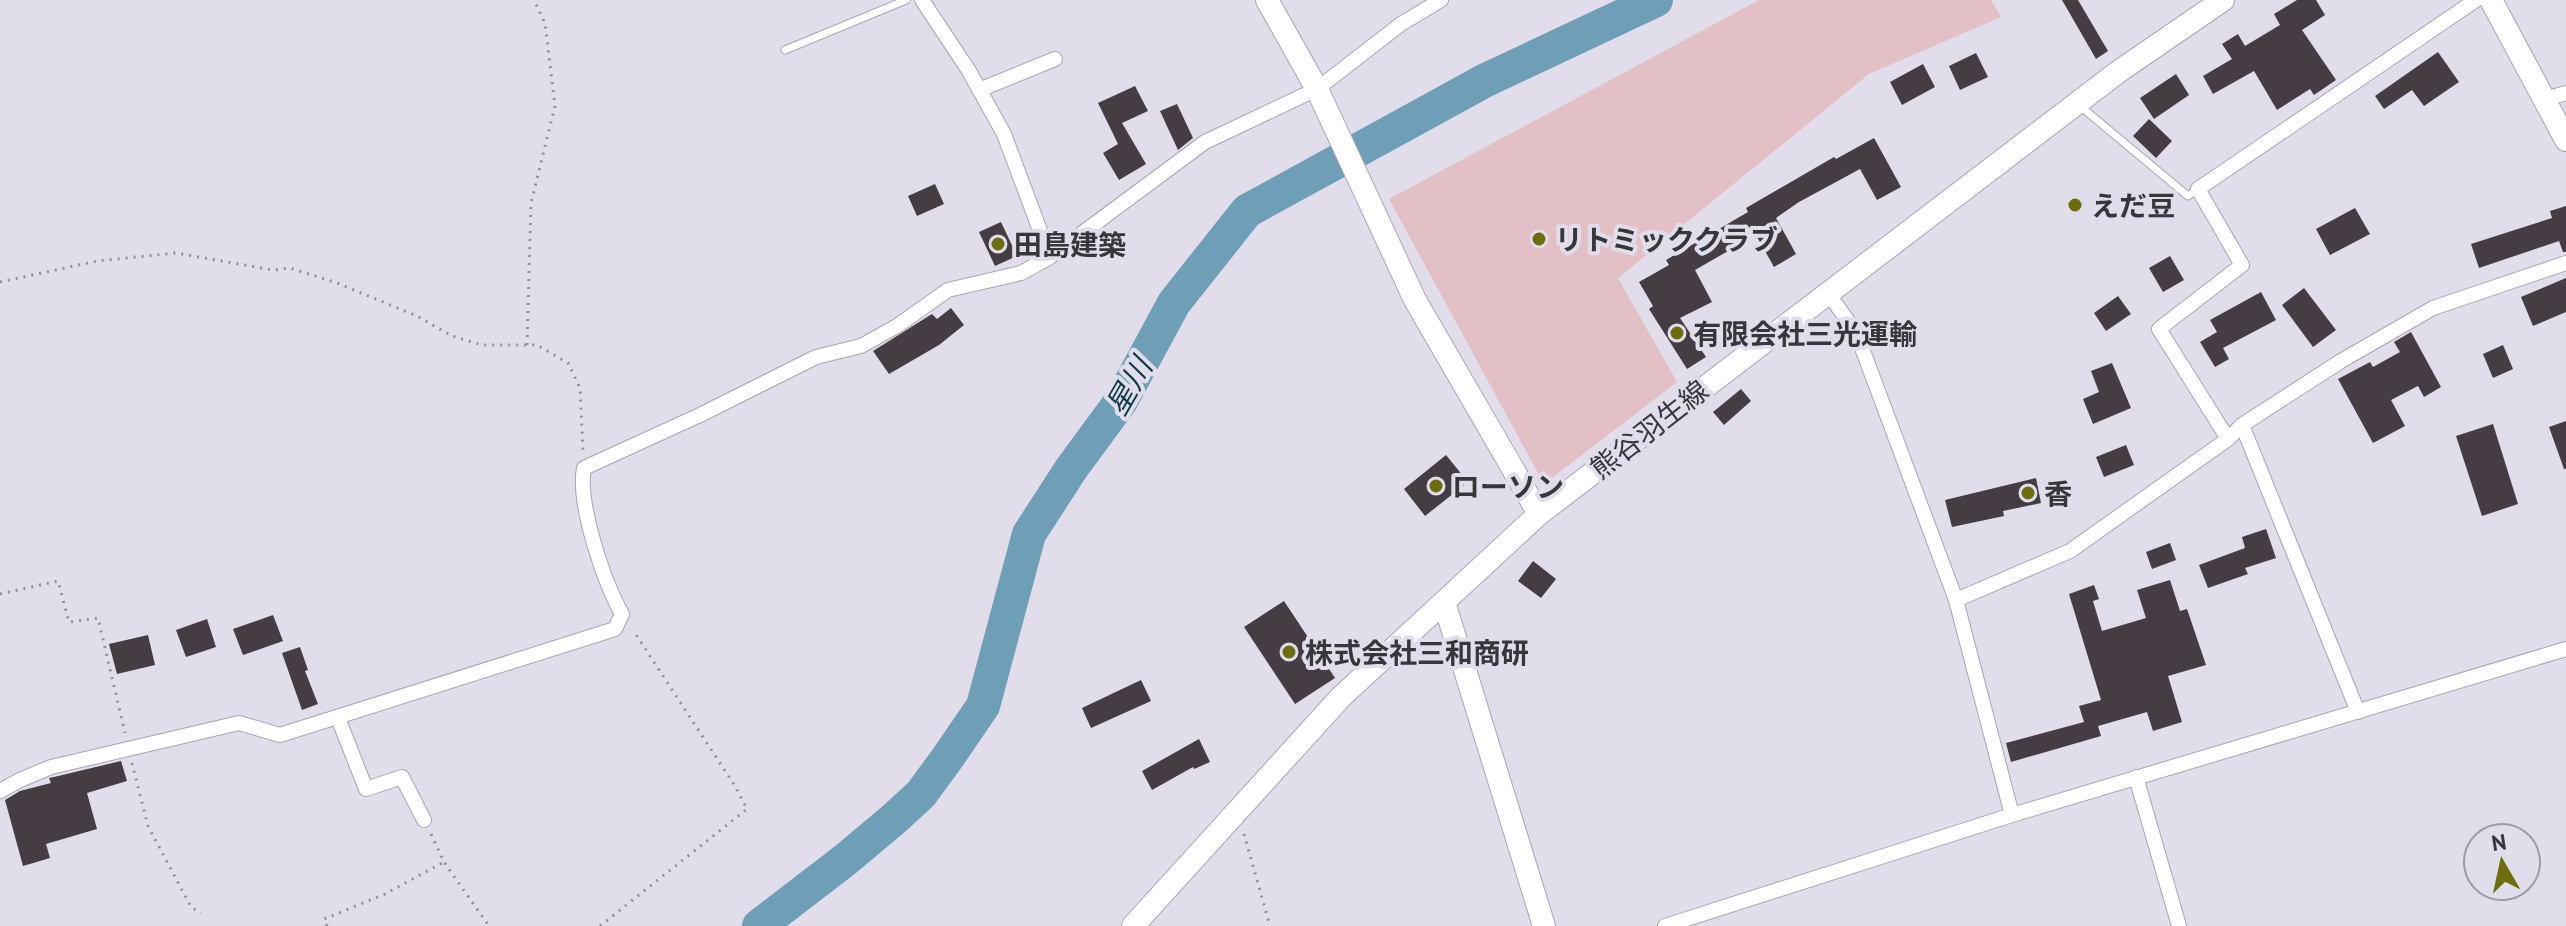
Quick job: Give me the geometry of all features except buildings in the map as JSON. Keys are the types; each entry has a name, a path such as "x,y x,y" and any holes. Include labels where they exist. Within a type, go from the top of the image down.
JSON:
{"main road":[{"path":"1267,0 1321,98 1415,300 1539,514"},
{"name":"熊谷羽生線","path":"1133,926 1341,697 1539,514 2076,103 2223,0"},
{"path":"2491,0 2555,96 2566,140"},
{"path":"1444,602 1544,926"}],"street":[{"path":"922,0 1004,134 1050,257"},
{"path":"0,791 51,767 239,723 280,735 615,629 622,614 609,590 593,535 581,479 584,468 816,357 861,346 897,326 948,290 1021,273 1050,257 1205,142 1321,98 1401,24 1441,0"},
{"path":"2228,439 2159,329 2242,265 2198,189 2476,0"},
{"path":"979,90 1055,59"},
{"path":"1956,600 2070,551 2228,439 2242,425 2341,361 2433,308 2566,263"},
{"path":"1827,292 1856,332 1956,600 2012,815"},
{"path":"2242,425 2358,712"},
{"path":"1665,926 2012,815 2566,649"},
{"path":"338,718 366,789 402,777 424,820"},
{"path":"2136,777 2179,926"}],"lane":[{"path":"785,50 906,0"},
{"path":"2076,103 2188,196 2198,189"}],"path":[{"path":"527,345 531,203 555,106 545,23 534,0"},
{"path":"0,282 97,261 176,253 273,270 290,268 337,283 417,316 452,336 482,345 537,345 568,363 580,388 584,468"},
{"path":"0,594 58,581 69,622 98,618 148,826 191,907 201,913"},
{"path":"600,926 747,809 622,614"},
{"path":"1236,811 1270,926"},
{"path":"424,820 444,862 489,926"},
{"path":"327,926 324,919 385,894 444,862"}],"shaded area":[{"name":"リトミッククラブ","path":"1759,0 1991,0 2001,17 1869,74 1618,278 1677,382 1544,484 1389,199"}],"waterway":[{"name":"星川","path":"759,926 845,860 921,794 983,706 1029,534 1071,469 1121,401 1174,303 1247,211 1484,81 1656,0"}],"place":[{"name":"えだ豆","path":"2075,205"},
{"name":"リトミッククラブ","path":"1539,239"},
{"name":"田島建築","path":"998,244"},
{"name":"有限会社三光運輸","path":"1677,333"},
{"name":"ローソン","path":"1436,486"},
{"name":"香","path":"2028,493"},
{"name":"株式会社三和商研","path":"1289,652"}]}
